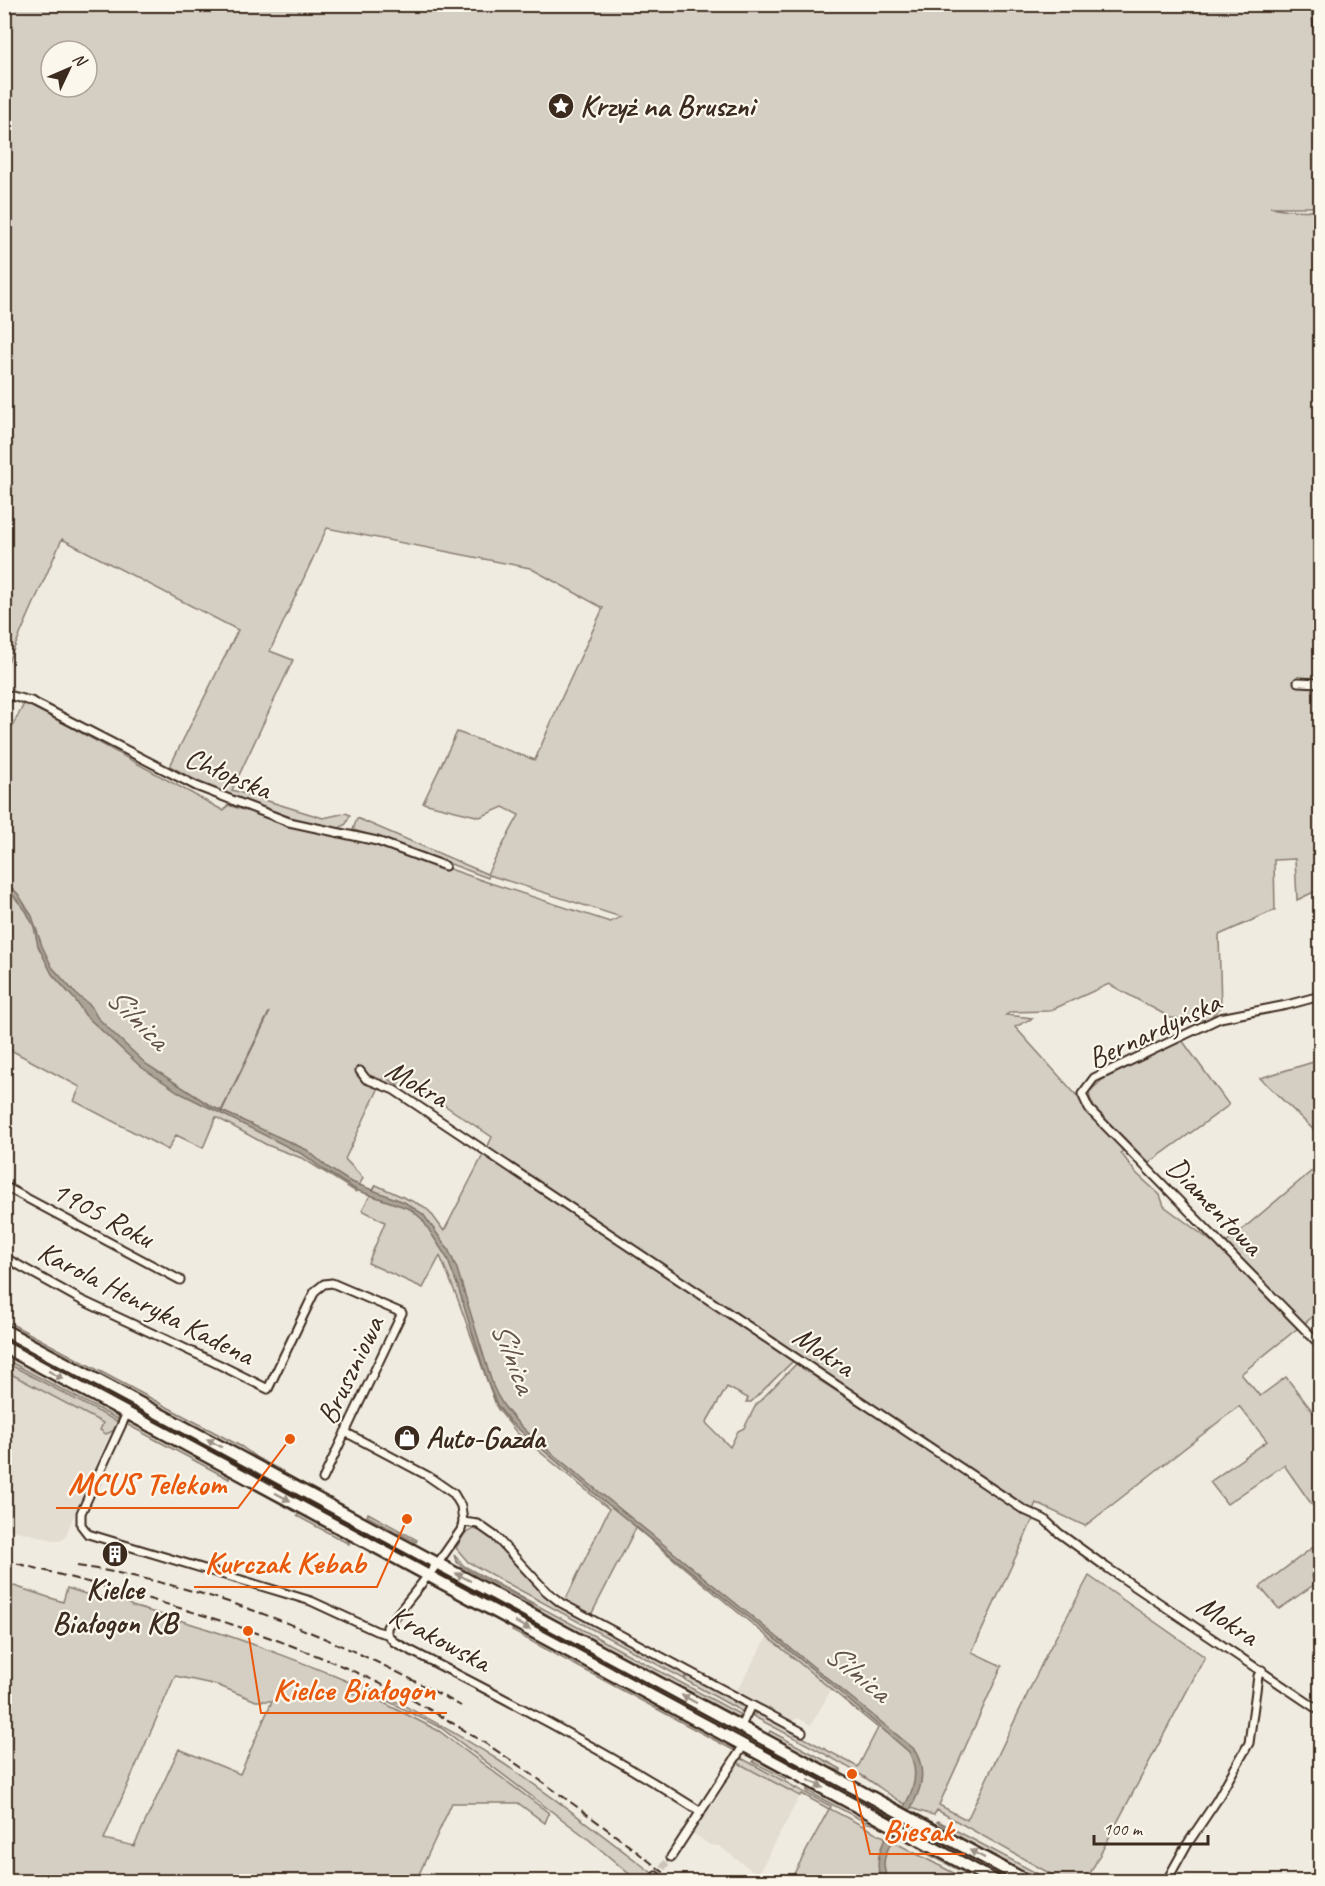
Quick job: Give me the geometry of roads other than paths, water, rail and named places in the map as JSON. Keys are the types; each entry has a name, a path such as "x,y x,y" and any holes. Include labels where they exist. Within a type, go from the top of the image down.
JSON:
{"main road":[{"path":"4,1330 1029,1881"},
{"name":"Krakowska","path":"4,1347 997,1881"}],"street":[{"path":"1316,4 1320,54"},
{"path":"1298,682 1320,683"},
{"name":"Chłopska","path":"4,694 31,701 196,786 289,822 377,841 445,866"},
{"name":"Bernardyńska","path":"1082,1094 1094,1078 1220,1018 1320,996"},
{"name":"Mokra","path":"360,1071 366,1079 394,1090 1014,1504 1044,1519 1059,1533 1106,1567 1320,1711"},
{"name":"Diamentowa","path":"1082,1094 1089,1109 1320,1345"},
{"name":"1905 Roku","path":"4,1186 180,1280"},
{"name":"Karola Henryka Kadena","path":"4,1257 81,1300 268,1389 315,1291 324,1284 332,1283 402,1313"},
{"name":"Bruszniowa","path":"323,1479 402,1313"},
{"name":"Krakowska","path":"127,1413 81,1513 81,1525 88,1534 310,1601 387,1634 394,1642 664,1788 701,1812"},
{"path":"345,1432 428,1476 454,1494 461,1506 463,1522 461,1530 429,1575 387,1627 387,1634"},
{"path":"463,1522 478,1524 495,1536 546,1591 561,1603 802,1732"},
{"name":"Mokra","path":"1166,1881 1217,1800 1249,1743 1258,1676 1262,1670"},
{"path":"741,1726 751,1705"},
{"path":"671,1857 744,1745"},
{"path":"1319,1881 1320,1865"}],"waterway":[{"path":"221,1112 269,1013"}],"tunnel":[{"path":"656,1876 671,1857"}],"railway":[{"path":"4,1560 208,1617 258,1633 355,1672 439,1715 509,1759 676,1882"},
{"path":"77,1566 178,1587 275,1618 370,1659 461,1706"}],"place":[{"name":"Krzyż na Bruszni","path":"561,106"},
{"name":"Auto-Gazda","path":"407,1438"},
{"name":"MCUS Telekom","path":"290,1439"},
{"name":"Kurczak Kebab","path":"407,1519"},
{"name":"Kielce Białogon KB","path":"115,1554"},
{"name":"Kielce Białogon","path":"248,1631"},
{"name":"Biesak","path":"852,1774"}],"water label":[{"name":"Silnica","path":"138,1018"},
{"name":"Silnica","path":"514,1357"},
{"name":"Silnica","path":"858,1672"}]}
